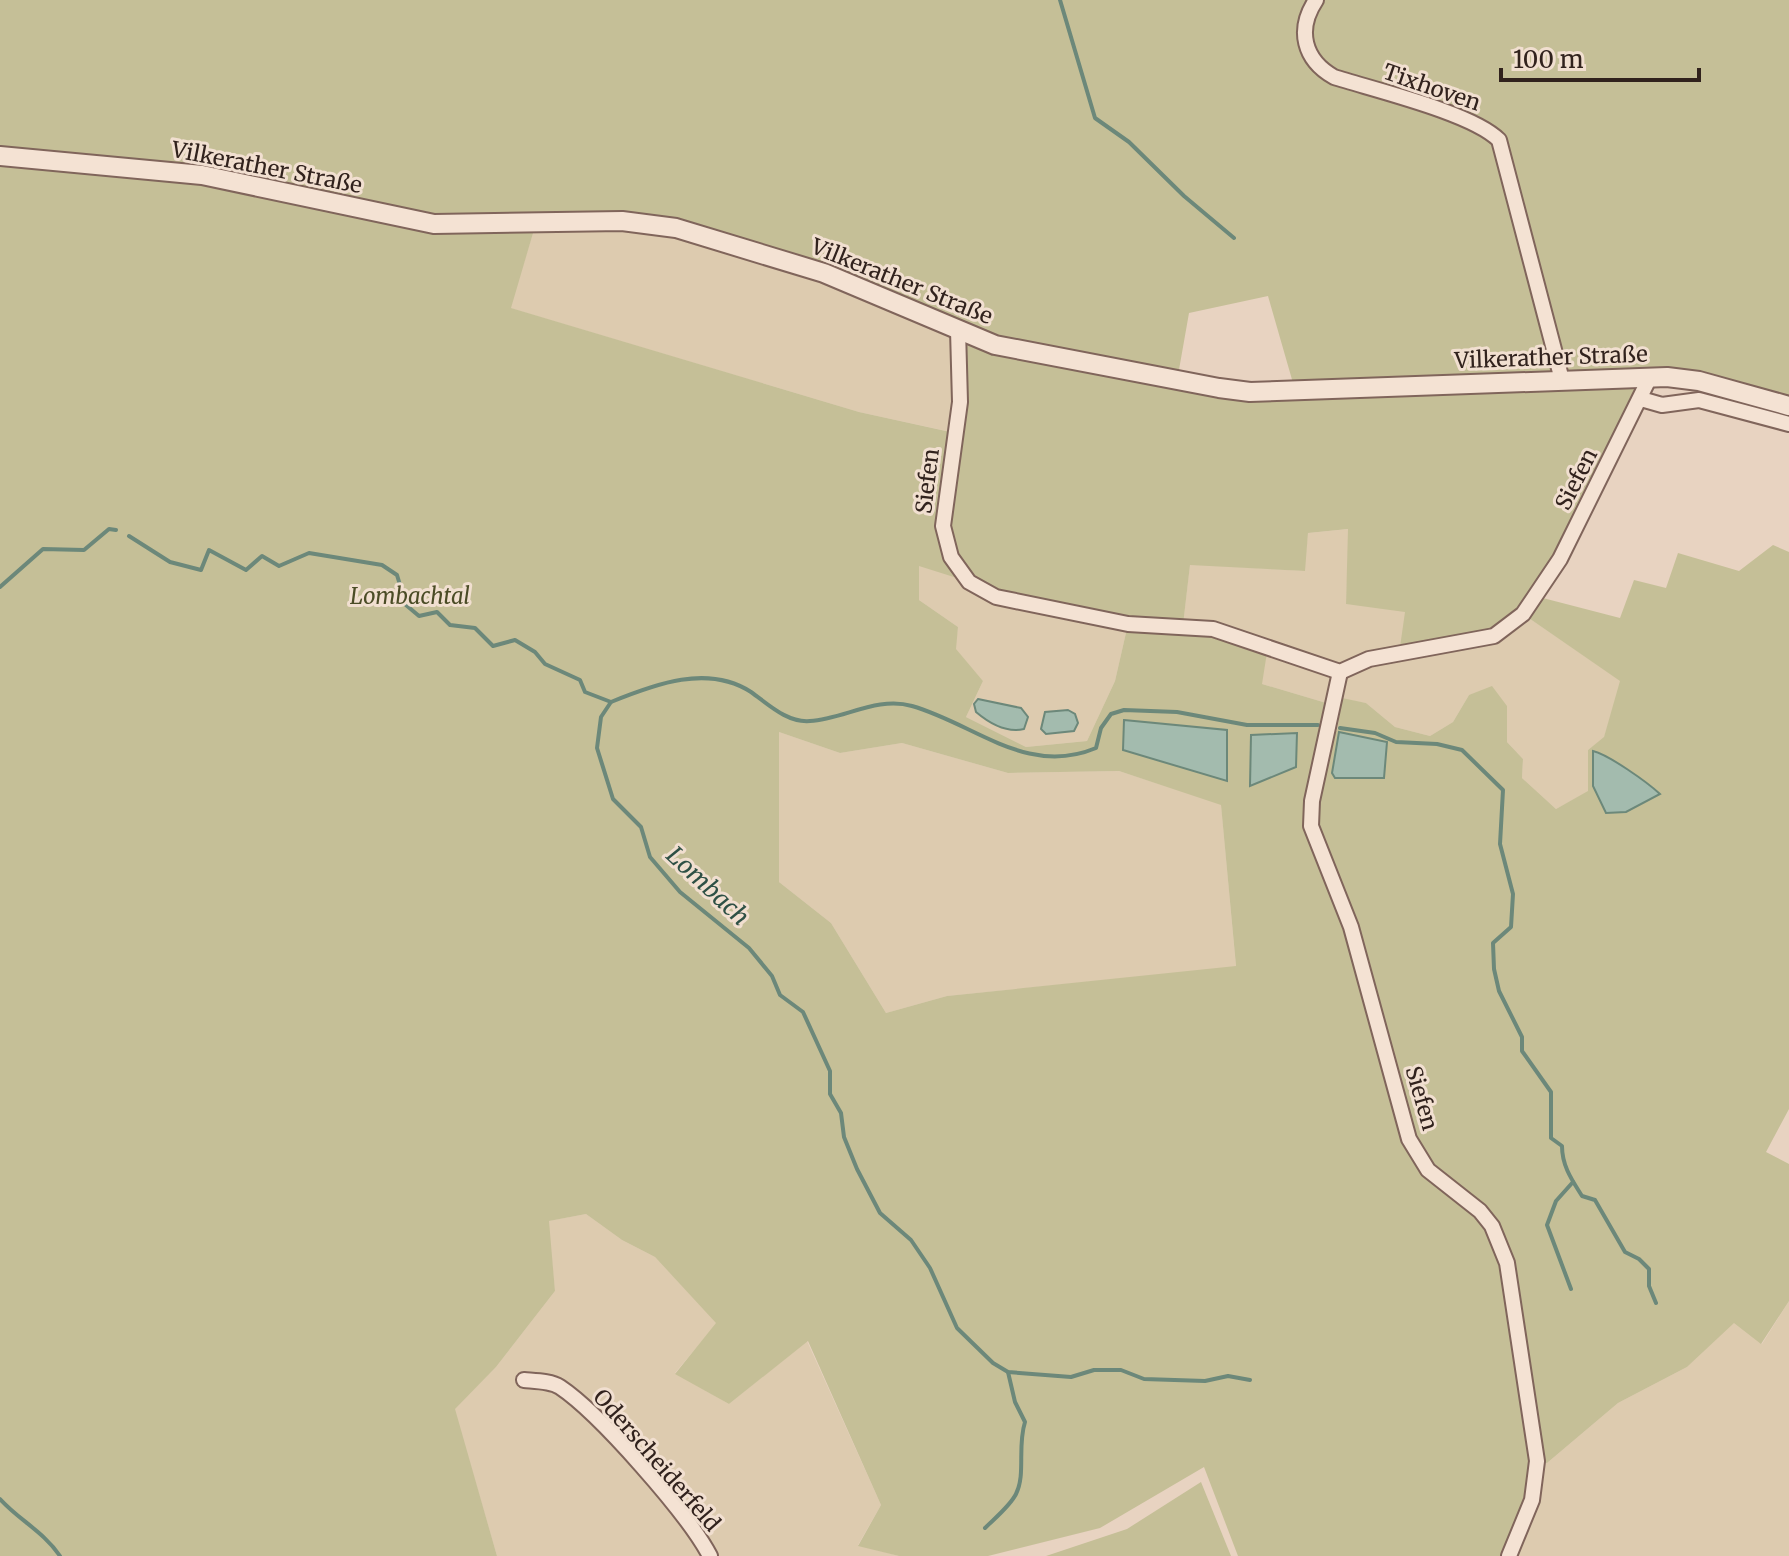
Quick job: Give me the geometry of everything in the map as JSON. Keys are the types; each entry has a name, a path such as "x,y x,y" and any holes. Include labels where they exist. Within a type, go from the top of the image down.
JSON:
{"street":[{"name":"Tixhoven","path":"1316,0 1307,20 1306,42 1316,67 1334,77 1467,121 1489,130 1499,140 1562,380"},
{"name":"Vilkerather Straße","path":"0,156 202,175 434,224 622,221 676,228 824,273 958,330 1023,353 1250,392 1650,377 1699,381 1789,406"},
{"name":"Siefen","path":"958,330 960,402 943,526 951,557 969,582 996,597 1128,624 1213,629 1340,672 1369,659 1494,636 1523,614 1555,568 1650,377"},
{"path":"1641,399 1662,405 1699,400 1789,424"},
{"name":"Siefen","path":"1340,672 1312,801 1311,826 1360,955 1409,1139 1428,1170 1480,1211 1492,1226 1507,1263 1537,1461 1532,1500 1509,1556"},
{"name":"Oderscheiderfeld","path":"524,1380 557,1385 594,1416 694,1530 710,1556"}],"shaded area":[{"path":"622,221 720,240 958,330 956,433 859,412 510,308 536,223"},
{"path":"1349,529 1346,604 1523,614 1621,681 1604,738 1588,750 1588,792 1556,809 1522,778 1523,759 1507,742 1507,706 1469,695 1453,722 1430,736 1395,727 1366,703 1342,699 1337,731 1328,730 1333,705 1262,684 1183,625 1190,564 1304,571 1308,533"},
{"path":"919,565 1128,624 1115,681 1087,741 1026,747 966,717 983,681 955,649 958,627 919,600"},
{"path":"978,699 1021,708 1028,717 1024,729 1005,728 987,720 976,712 974,704"},
{"path":"1068,710 1075,714 1078,723 1074,731 1046,734 1041,729 1045,712"},
{"path":"1124,720 1227,730 1227,781 1123,750"},
{"path":"779,732 840,753 902,743 1008,773 1119,771 1221,804 1236,967 947,996 886,1013 831,923 779,882"},
{"path":"1339,732 1387,742 1384,778 1335,778 1332,773"},
{"path":"1297,733 1296,767 1250,786 1251,735"},
{"path":"1593,751 1628,770 1660,794 1626,812 1606,813 1593,786"},
{"path":"586,1214 622,1240 655,1257 717,1323 675,1373 729,1404 807,1341 881,1505 858,1545 899,1556 497,1556 454,1409 496,1367 555,1291 548,1221"},
{"path":"1789,1301 1789,1556 1513,1556 1540,1493 1543,1478 1537,1461 1547,1463 1618,1403 1687,1367 1734,1322 1762,1344"}],"green space":[{"name":"Lombachtal","path":"0,0 1789,0 1789,406 1650,377 1539,597 1620,618 1634,580 1666,588 1678,553 1739,571 1773,545 1789,552 1789,1109 1766,1152 1789,1164 1789,1301 1761,1344 1734,1323 1687,1367 1618,1403 1547,1463 1537,1461 1503,1556 1238,1556 1204,1467 1100,1528 988,1556 899,1556 858,1546 881,1505 808,1341 729,1404 675,1374 716,1323 655,1257 622,1240 586,1214 549,1221 555,1291 496,1367 455,1409 497,1556 0,1556","holes":["622,221 823,273 957,330 955,433 859,412 511,308 536,223","1268,296 1295,390 1177,381 1189,313","1348,529 1346,604 1405,612 1399,654 1505,630 1523,614 1620,681 1604,737 1588,750 1588,791 1556,809 1522,778 1523,759 1507,742 1507,706 1492,686 1469,695 1453,722 1430,736 1395,727 1366,703 1342,698 1337,731 1329,730 1333,705 1262,684 1268,646 1183,625 1190,565 1305,571 1308,533","919,566 1062,611 1128,624 1115,681 1087,741 1026,747 966,717 983,681 956,649 958,627 919,600","779,732 840,753 902,743 1008,773 1119,771 1221,805 1236,966 947,996 886,1013 831,923 779,882","1297,733 1296,767 1265,736"]},
{"path":"1201,1482 1231,1556 1046,1556 1127,1529"}],"waterway":[{"path":"1060,0 1095,118 1129,142 1184,196 1234,238"},
{"name":"Lombach","path":"0,587 43,549 84,550 109,529 116,530"},
{"name":"Lombach","path":"129,536 170,562 201,570 209,550 246,570 262,556 279,566 309,553 382,565 397,575 406,605 419,616 437,612 450,625 475,628 493,646 515,640 535,652 545,664 580,680 585,692 611,702 601,717 597,748 613,799 641,827 650,857 680,892 749,948 772,976 780,995 803,1012 830,1071 830,1094 841,1113 844,1137 857,1169 880,1213 911,1240 930,1268 957,1328 993,1363 1008,1372 1071,1377 1094,1370 1121,1370 1144,1379 1205,1381 1228,1376 1250,1380"},
{"path":"611,702 681,680 717,679 751,692 793,719 810,721 873,706 899,704 935,714 1002,745 1047,756 1071,755 1096,748 1101,728 1111,714 1124,710 1177,712 1247,725 1318,725"},
{"path":"1340,728 1375,733 1396,742 1437,744 1462,750 1503,790 1500,844 1513,894 1511,927 1493,943 1499,991 1522,1037 1522,1051 1551,1092 1551,1138 1562,1146 1568,1172 1582,1196 1595,1200 1625,1252 1649,1269 1649,1286 1656,1303"},
{"path":"1571,1289 1547,1225 1556,1201 1573,1182"},
{"path":"985,1528 1006,1507 1019,1486 1025,1422 1015,1402 1008,1372"},
{"path":"0,1499 47,1540 60,1556"}]}
